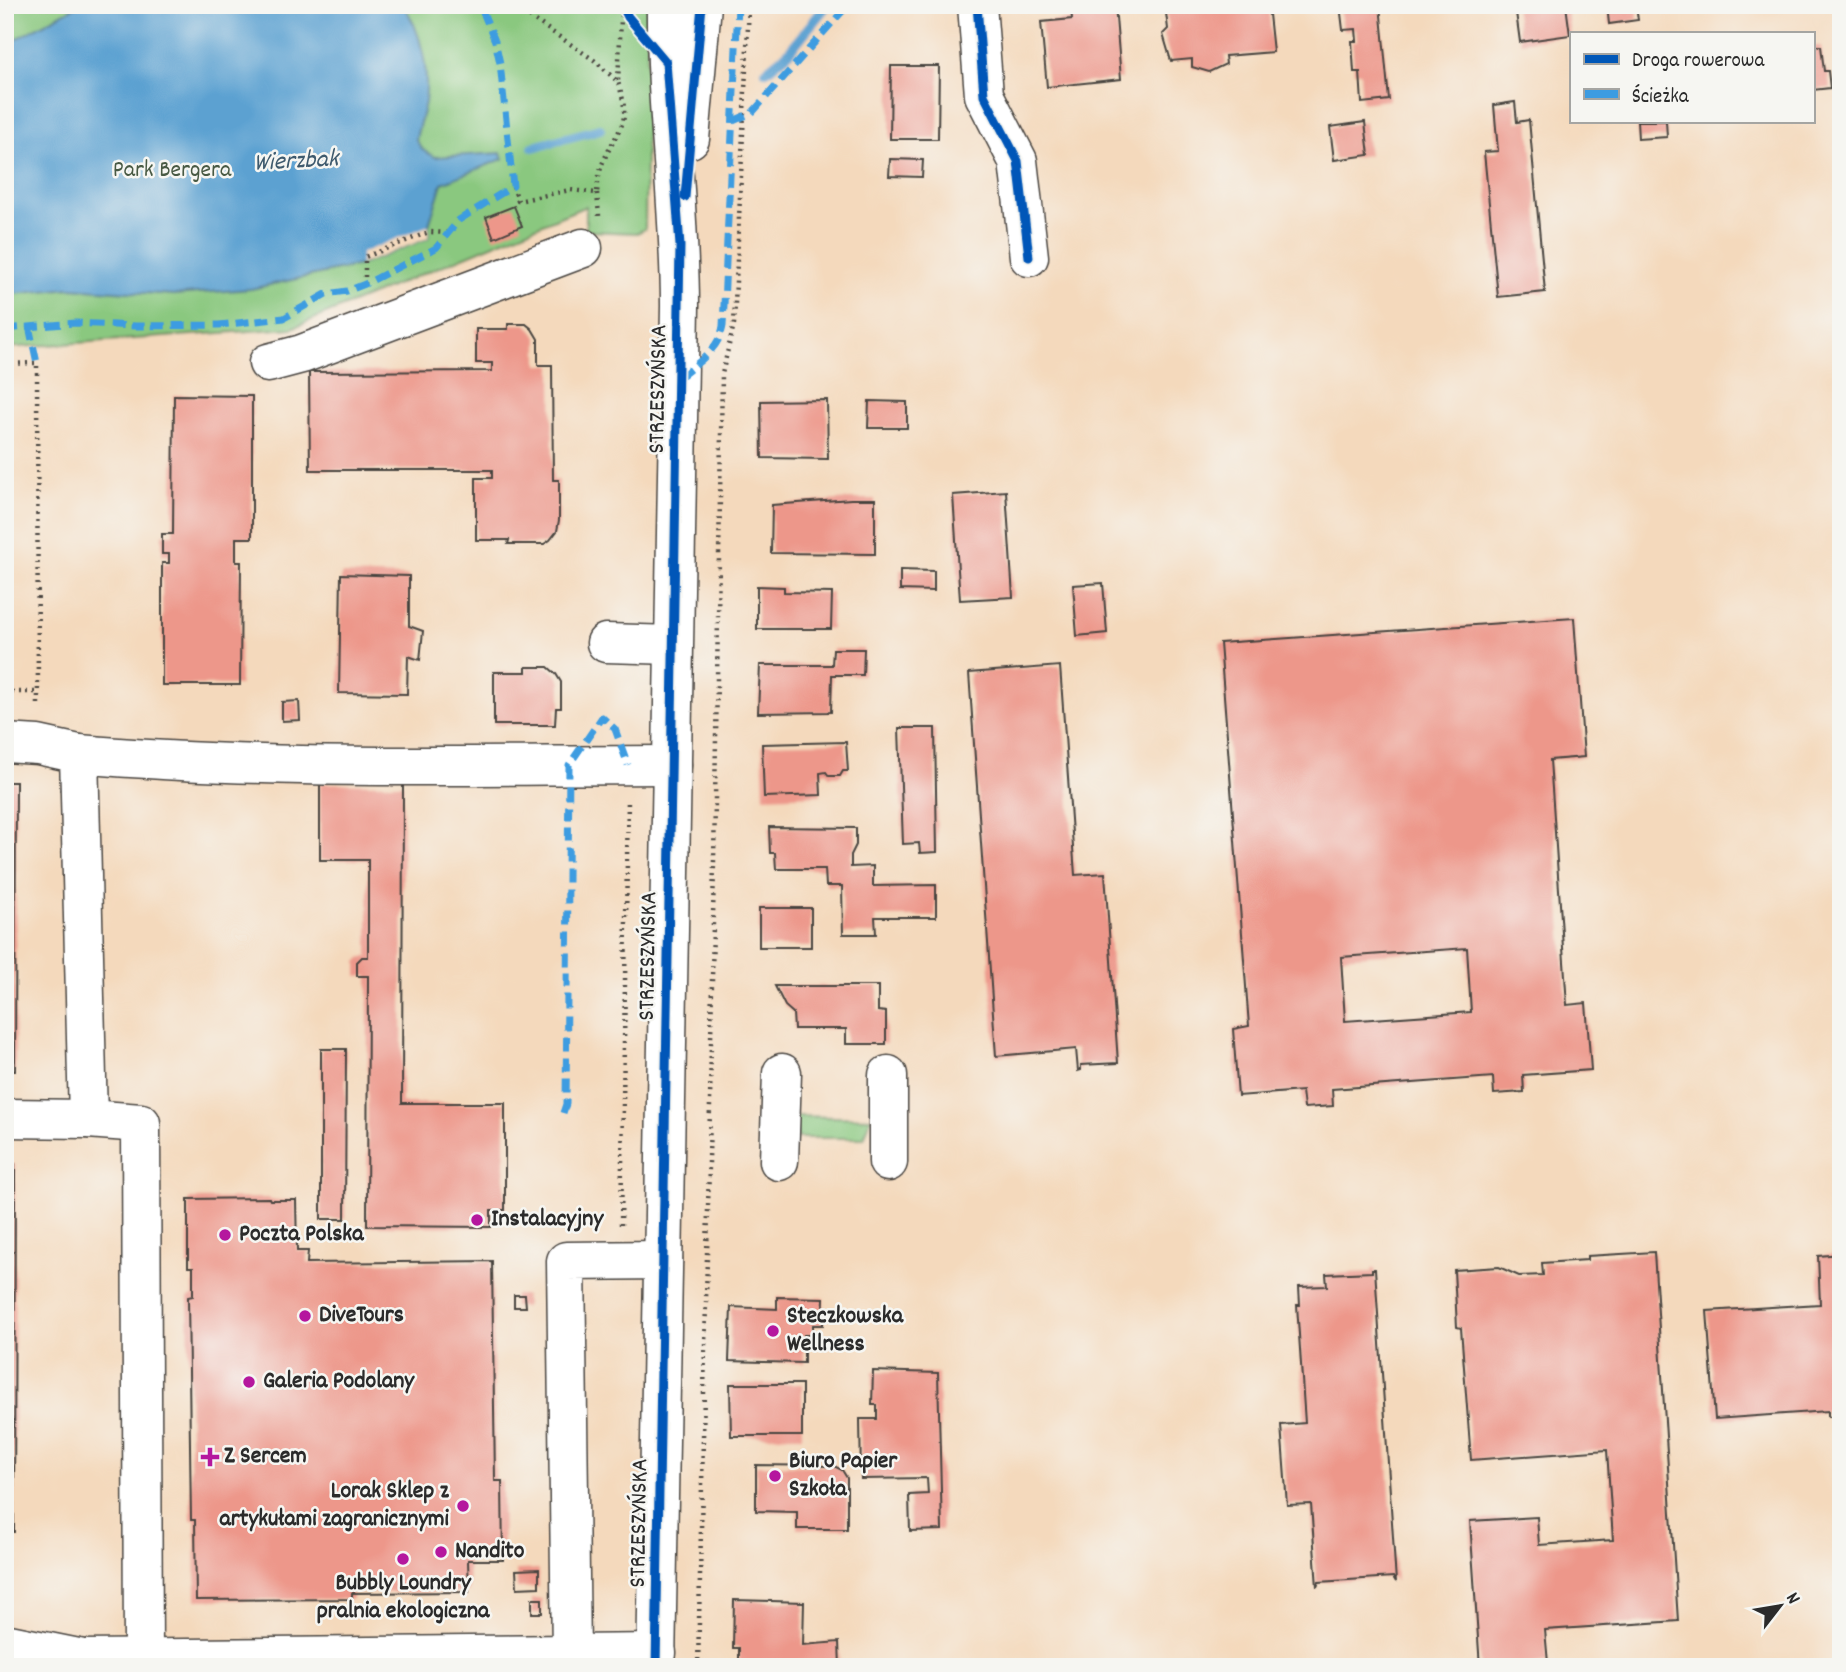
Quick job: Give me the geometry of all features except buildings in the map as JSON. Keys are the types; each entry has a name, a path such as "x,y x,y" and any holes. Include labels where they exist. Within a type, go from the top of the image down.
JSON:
{"street":[{"name":"STRZESZYŃSKA","path":"666,5 666,62 680,246"},
{"name":"STRZESZYŃSKA","path":"657,1660 680,246 702,5"},
{"path":"977,5 984,94 1018,161 1029,257"},
{"path":"268,363 302,354 583,248"},
{"path":"606,643 674,645"},
{"path":"22,744 79,754 173,762 672,765"},
{"path":"79,754 88,1119"},
{"path":"779,1161 782,1073"},
{"path":"888,1075 888,1162"},
{"path":"5,1118 141,1123 143,1658"},
{"path":"571,1654 566,1261 663,1260"},
{"path":"5,1643 85,1663 143,1658 571,1654 657,1660"}],"path":[{"path":"512,5 594,60 618,82"},
{"path":"698,1667 710,1150 722,374 734,324 749,5"},
{"path":"513,186 518,201 570,190 597,193 604,160 625,117 618,82 623,8"},
{"path":"623,8 666,62"},
{"path":"365,284 365,257 429,232 449,233"},
{"path":"5,365 37,363 38,692 22,744"},
{"path":"5,692 38,692"},
{"path":"620,1261 628,765"}],"green space":[{"name":"Park Bergera","path":"5,5 648,5 645,229 637,233 586,231 586,206 292,328 5,348"},
{"path":"793,1116 871,1118 864,1138 798,1138"}],"water":[{"name":"Park Bergera","path":"78,5 403,5 415,27 425,65 425,102 416,140 423,150 435,157 501,153 503,159 442,183 429,225 428,238 360,265 251,289 174,295 70,288 5,295 5,45"}],"pier":[{"path":"429,225 428,238 360,265 361,253"}],"waterway":[{"name":"Wierzbak","path":"766,71 787,54 827,5"},
{"name":"Wierzbak","path":"533,147 600,129"}],"marked path":[{"path":"5,329 75,323 136,326 219,325 284,318 326,294 347,291 365,284 436,248 459,220 513,186 500,63 495,41 480,5"},
{"path":"679,378 712,349 723,326 738,5"},
{"path":"733,121 752,113 848,5"},
{"path":"29,326 37,363"},
{"path":"563,1113 566,1104 569,765 602,717 615,729 628,765"}],"cycle path":[{"path":"622,5 628,17 666,62 680,246 656,1667"},
{"path":"685,197 702,5"},
{"path":"977,5 984,95 1018,161 1029,257"}],"place":[{"name":"Instalacyjny","path":"477,1220"},
{"name":"Poczta Polska","path":"225,1235"},
{"name":"DiveTours","path":"305,1316"},
{"name":"Steczkowska Wellness","path":"773,1331"},
{"name":"Galeria Podolany","path":"249,1382"},
{"name":"Z Sercem","path":"210,1457"},
{"name":"Biuro Papier Szkoła","path":"775,1476"},
{"name":"Lorak Sklep z artykułami zagranicznymi","path":"463,1506"},
{"name":"Nandito","path":"441,1552"},
{"name":"Bubbly Loundry pralnia ekologiczna","path":"403,1559"}]}
